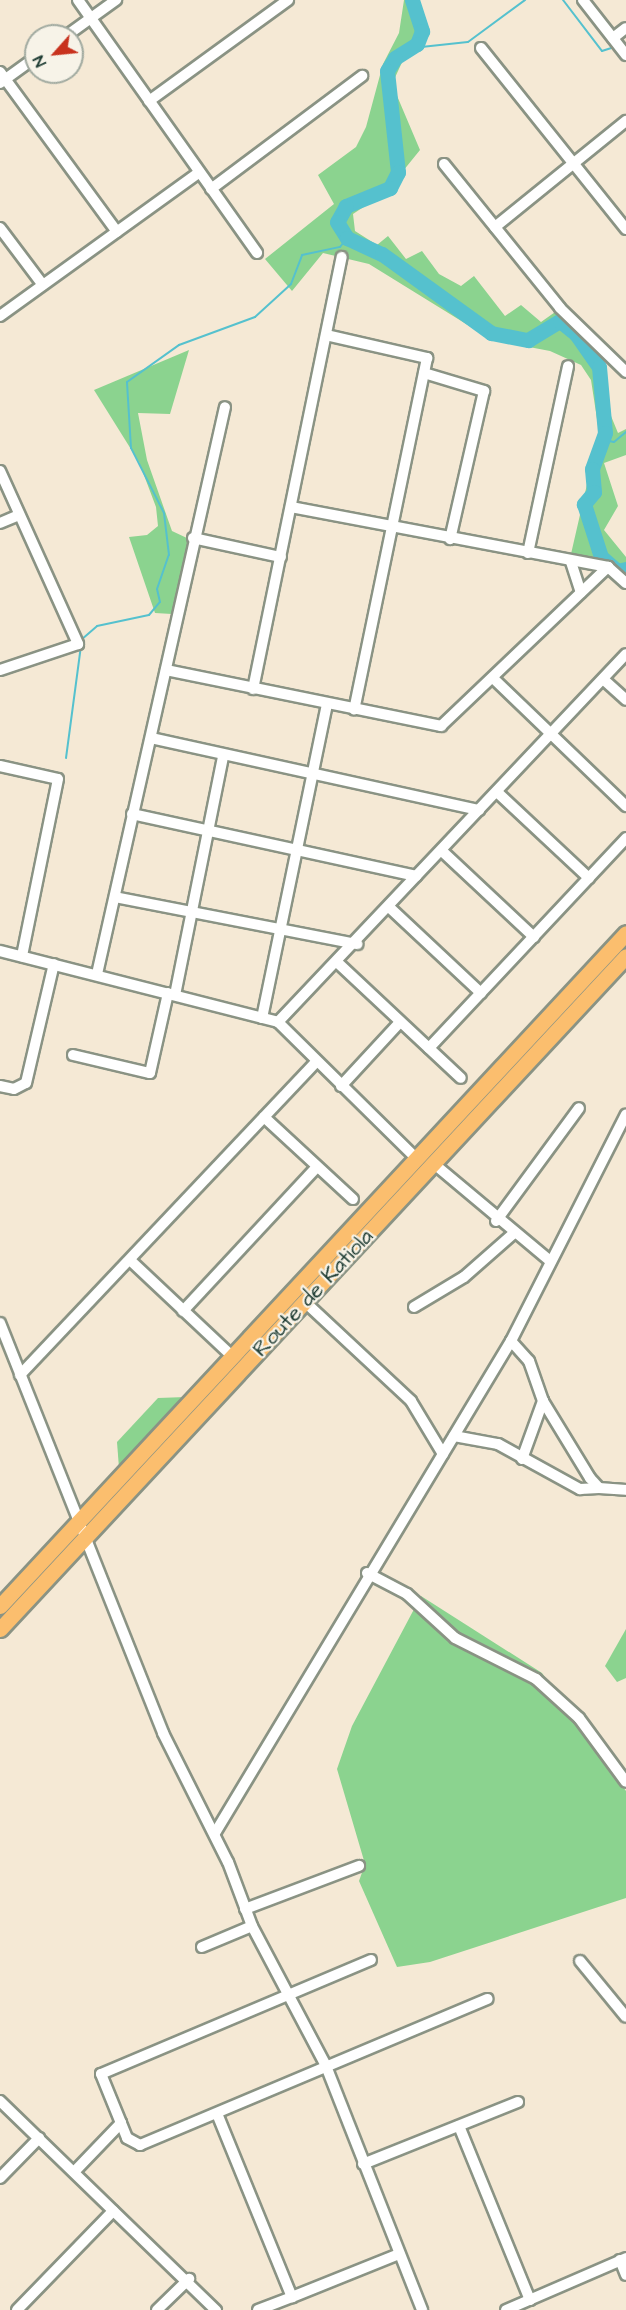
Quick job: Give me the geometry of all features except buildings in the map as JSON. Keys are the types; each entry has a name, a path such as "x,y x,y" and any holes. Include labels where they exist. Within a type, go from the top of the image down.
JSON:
{"highway":[{"name":"Route de Katiola","path":"0,1606 626,933"},
{"name":"Route de Katiola","path":"0,1629 626,956"}],"street":[{"path":"78,0 257,253"},
{"path":"83,24 116,0"},
{"path":"149,101 288,0"},
{"path":"583,0 626,55"},
{"path":"613,38 626,28"},
{"path":"481,48 626,229"},
{"path":"24,64 2,78 117,232"},
{"path":"212,189 362,76"},
{"path":"495,227 626,121"},
{"path":"444,164 560,308 602,353 622,359 626,372"},
{"path":"0,316 200,172"},
{"path":"0,228 43,285"},
{"path":"254,689 342,257"},
{"path":"326,335 426,356 354,710"},
{"path":"528,553 568,366"},
{"path":"424,373 484,391 450,539"},
{"path":"97,974 132,814 152,738 193,538 225,407"},
{"path":"0,471 78,644 0,670"},
{"path":"291,507 390,528 608,567 626,583"},
{"path":"0,523 19,515"},
{"path":"193,538 281,556"},
{"path":"572,562 581,592"},
{"path":"166,670 327,705 441,726 495,680 608,567"},
{"path":"278,1022 357,944 416,876 626,654"},
{"path":"603,679 626,700"},
{"path":"495,680 626,806"},
{"path":"262,1018 284,928 327,705"},
{"path":"152,738 224,756 478,810"},
{"path":"73,1055 150,1073 191,909 224,756"},
{"path":"0,766 58,779 22,956"},
{"path":"497,792 589,878"},
{"path":"132,814 416,876"},
{"path":"429,1048 626,838"},
{"path":"442,850 534,937"},
{"path":"115,897 191,909 357,944"},
{"path":"389,907 481,993"},
{"path":"0,951 278,1022 316,1062 416,1158"},
{"path":"338,963 461,1078"},
{"path":"0,1086 14,1089 26,1083 54,964"},
{"path":"341,1086 400,1022"},
{"path":"20,1375 316,1062"},
{"path":"496,1221 579,1108"},
{"path":"215,1833 367,1573 443,1454 511,1341 549,1260 626,1114"},
{"path":"264,1117 316,1168 353,1199"},
{"path":"433,1163 496,1221 549,1260"},
{"path":"183,1311 316,1168"},
{"path":"414,1307 464,1276 514,1233"},
{"path":"130,1260 232,1356"},
{"path":"305,1302 411,1401 443,1454"},
{"path":"0,1323 163,1733 215,1833 252,1926 291,1991 326,2066 422,2310"},
{"path":"511,1341 529,1361 543,1401 599,1488"},
{"path":"522,1459 543,1401"},
{"path":"454,1436 498,1444 580,1490 599,1488 626,1490"},
{"path":"367,1573 407,1594 455,1638 536,1678 579,1718 626,1782"},
{"path":"245,1909 359,1866"},
{"path":"202,1947 252,1926"},
{"path":"371,1960 291,1991 100,2074 128,2138 140,2145 218,2116 326,2066 488,1999"},
{"path":"580,1961 626,2017"},
{"path":"0,2100 113,2211 189,2279 216,2310"},
{"path":"363,2164 518,2102"},
{"path":"218,2116 292,2297"},
{"path":"74,2172 121,2123"},
{"path":"459,2126 530,2300"},
{"path":"0,2178 39,2138"},
{"path":"17,2310 113,2211"},
{"path":"258,2310 399,2254"},
{"path":"506,2310 623,2259 626,2275"},
{"path":"157,2310 189,2279"}],"green space":[{"path":"404,0 417,0 423,17 392,84 420,150 386,192 353,214 355,231 377,245 388,236 406,259 422,251 439,274 461,286 474,276 505,316 521,305 541,322 558,310 604,358 611,416 618,433 626,429 626,455 604,463 618,506 604,530 626,557 626,577 614,567 571,554 599,432 591,380 581,365 550,351 492,340 369,264 323,253 292,291 265,259 334,204 318,175 356,147 366,127 383,64 399,33"},
{"path":"189,350 170,414 138,413 147,460 172,531 189,539 172,614 155,613 129,537 147,535 158,526 156,507 139,462 94,390"},
{"path":"186,1397 119,1468 117,1442 158,1398"},
{"path":"421,1596 542,1673 626,1791 626,1898 430,1962 397,1967 359,1881 365,1864 337,1769 352,1726"},
{"path":"626,1629 626,1678 617,1682 605,1666"}],"waterway":[{"path":"412,0 422,31 417,44 395,58 387,71 398,172 390,188 346,206 337,222 347,238 382,254 491,333 528,340 560,321 576,334 599,367 605,433 592,469 594,492 584,504 601,557 617,571 626,569"},
{"path":"412,48 468,42 525,0"},
{"path":"563,0 602,51 614,47"},
{"path":"81,640 97,626 149,615 160,602 157,589 169,555 164,513 131,448 127,382 179,345 255,317 291,284 302,255 340,247 347,238"},
{"path":"605,440 614,442 626,432"},
{"path":"66,758 81,645"}]}
